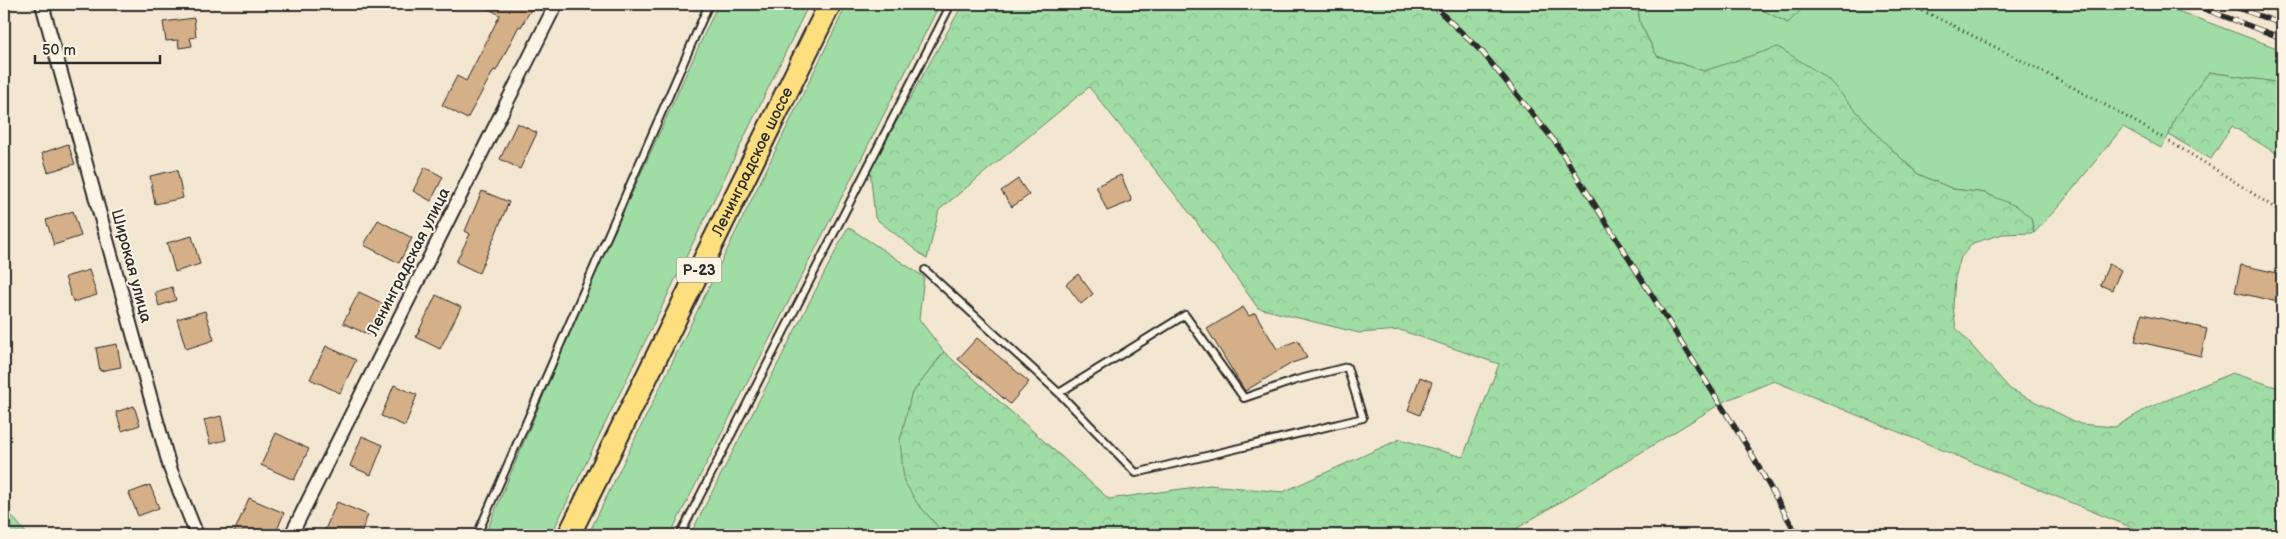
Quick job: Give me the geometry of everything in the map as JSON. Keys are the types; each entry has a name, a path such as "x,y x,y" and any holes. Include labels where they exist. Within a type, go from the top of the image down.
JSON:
{"highway":[{"name":"Ленинградское шоссе","path":"569,535 830,4"}],"street":[{"name":"Широкая улица","path":"42,4 170,468 197,535"},
{"name":"Ленинградская улица","path":"291,535 556,4"}],"lane":[{"path":"477,535 709,4"},
{"path":"680,535 951,4"},
{"path":"925,270 1059,393 1136,473 1363,418 1347,366 1296,380 1244,398 1185,315 1059,393"}],"path":[{"path":"1909,4 2047,72 2158,134 2223,173 2282,213"}],"green space":[{"path":"718,4 809,4 551,535 485,535 583,301"},
{"path":"847,4 940,4 670,535 588,535"},
{"path":"963,4 1637,4 1640,23 1657,56 1704,71 1778,47 1827,78 1885,143 1918,174 1953,189 1985,193 2018,207 2031,218 2034,233 2003,234 1973,243 1961,257 1955,278 1953,307 1956,328 2010,389 2080,424 2115,427 2148,408 2232,373 2282,389 2282,535 2150,535 1774,381 1725,401 1506,535 945,535 917,503 904,481 900,441 911,395 944,352 1109,499 1210,485 1283,492 1400,439 1463,457 1499,364 1400,330 1359,333 1258,308 1192,216 1089,87 939,210 927,259 875,218 870,169"},
{"path":"1637,4 1751,4 1788,23 1803,8 1796,4 2159,4 2282,50 2282,83 2209,72 2175,118 2169,135 2161,148 2123,127 2060,205 2034,233 2031,218 1985,193 1953,189 1918,174 1885,143 1704,71 1657,56 1640,23"},
{"path":"1751,4 1796,4 1803,8 1788,23"},
{"path":"2209,72 2282,83 2282,157 2232,126 2211,159 2169,135 2175,118"},
{"path":"848,227 924,277 919,319 944,352 911,395 917,503 945,535 690,535"},
{"path":"4,507 28,535 4,535"}],"building":[{"path":"479,4 534,4 521,27 519,26 496,71 494,70 467,119 442,105 457,76 466,81 500,15"},
{"path":"194,18 196,37 190,38 192,46 179,48 178,40 166,41 163,22"},
{"path":"517,123 537,133 520,169 500,159"},
{"path":"68,144 75,164 48,172 42,153"},
{"path":"425,167 443,177 431,201 413,191"},
{"path":"177,170 183,198 155,204 150,176"},
{"path":"1121,175 1132,201 1107,211 1096,186"},
{"path":"1018,179 1029,195 1012,207 1001,191"},
{"path":"482,191 509,202 479,273 456,262 470,234 465,231"},
{"path":"73,211 81,236 54,245 46,220"},
{"path":"378,220 412,238 399,263 364,245"},
{"path":"192,236 200,264 175,272 167,243"},
{"path":"2109,264 2121,270 2112,290 2100,285"},
{"path":"2241,265 2282,274 2282,303 2235,292"},
{"path":"89,270 97,295 73,302 65,277"},
{"path":"1078,274 1093,294 1081,304 1066,284"},
{"path":"172,287 176,300 159,306 155,292"},
{"path":"359,292 384,304 369,335 343,323"},
{"path":"436,295 461,307 440,349 416,337"},
{"path":"1243,307 1249,316 1255,313 1277,349 1298,340 1307,358 1292,363 1245,391 1207,329"},
{"path":"205,311 214,340 186,349 177,319"},
{"path":"2142,314 2207,329 2201,356 2135,341"},
{"path":"977,338 1029,382 1010,404 958,359"},
{"path":"117,344 121,367 100,371 96,348"},
{"path":"326,346 356,360 340,393 310,379"},
{"path":"1420,377 1432,382 1420,415 1408,410"},
{"path":"394,385 417,395 405,426 381,416"},
{"path":"134,406 140,425 122,431 116,412"},
{"path":"221,416 226,440 210,444 204,420"},
{"path":"276,433 309,449 294,480 261,465"},
{"path":"362,436 383,445 371,475 350,466"},
{"path":"150,485 159,508 138,516 129,493"},
{"path":"249,498 284,513 275,535 233,535"},
{"path":"337,502 368,515 360,535 332,535 324,532"}],"railway":[{"path":"1432,4 1483,53 1556,143 1748,448 1797,535"},
{"path":"2191,4 2282,38"},
{"path":"2227,4 2282,24"}]}
